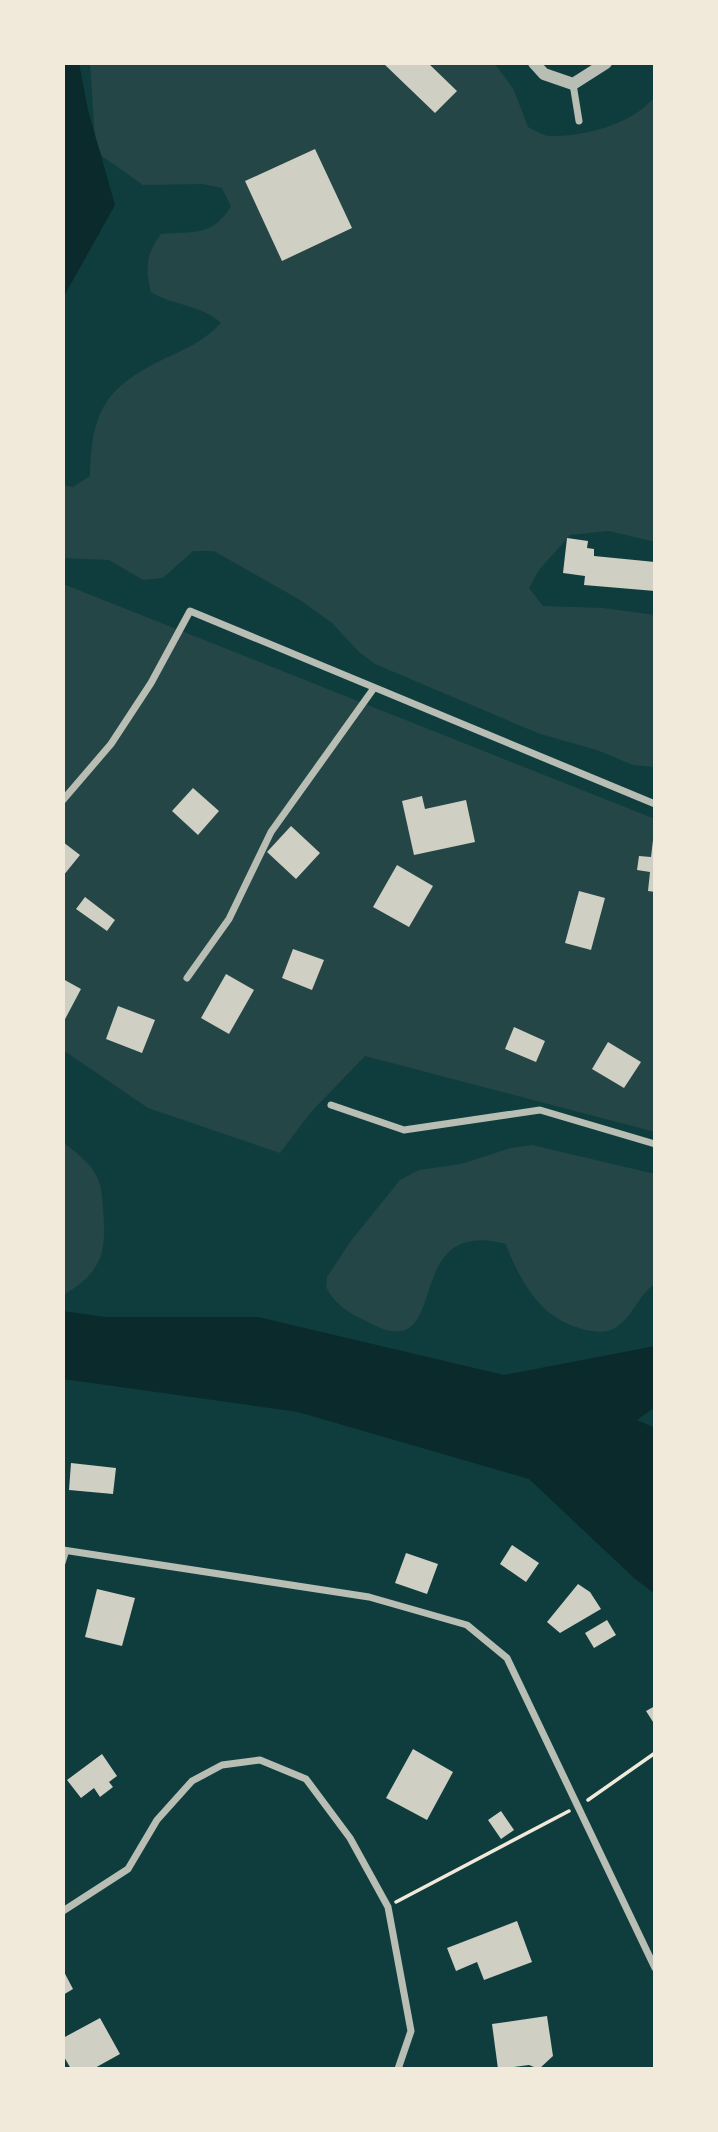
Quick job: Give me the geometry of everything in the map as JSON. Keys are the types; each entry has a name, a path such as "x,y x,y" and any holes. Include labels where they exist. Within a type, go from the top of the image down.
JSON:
{"street":[{"path":"534,63 544,74 573,84"},
{"path":"573,84 606,63"},
{"path":"573,84 579,121"},
{"path":"63,800 111,744 151,683 190,611 655,804"},
{"path":"187,978 229,919 271,832 374,688"},
{"path":"331,1105 404,1130 540,1110 655,1144"},
{"path":"65,1550 369,1597 467,1625 507,1658 655,1968"},
{"path":"63,1912 128,1869 157,1820 192,1781 222,1765 260,1760 306,1779 350,1838 388,1907 411,2031 398,2069"}],"lane":[{"path":"63,1563 65,1550"}],"path":[{"path":"388,1907 578,1807 655,1753"}],"shaded area":[{"path":"63,63 79,63 88,110 115,205 63,298"},
{"path":"90,63 494,63 513,88 528,127 549,136 577,134 607,127 634,114 655,96 655,542 609,531 570,535 539,570 529,588 543,606 603,608 655,615 655,767 633,765 597,750 540,734 375,664 359,652 332,623 300,600 214,551 193,551 163,578 143,580 109,560 63,558 63,485 73,487 90,476 94,434 106,403 129,379 196,343 221,323 197,309 151,292 148,268 152,248 161,234 209,228 224,216 231,206 222,188 202,184 143,185 102,156 95,139"},
{"path":"63,584 655,819 655,1132 365,1056 311,1112 280,1153 148,1108 63,1050"},
{"path":"63,1142 86,1162 97,1177 101,1193 104,1237 94,1269 76,1287 63,1295"},
{"path":"532,1145 655,1174 655,1284 615,1328 589,1331 551,1314 527,1287 506,1244 475,1241 454,1248 441,1262 418,1318 408,1329 391,1331 381,1328 348,1311 333,1298 326,1287 327,1277 350,1242 400,1180 419,1170 461,1164 511,1148"},
{"path":"63,1311 105,1317 258,1317 504,1375 655,1346 655,1407 637,1420 655,1428 655,1594 634,1578 529,1479 298,1412 63,1379"}],"building":[{"path":"383,63 428,63 457,91 435,113"},
{"path":"315,149 352,228 282,261 245,181"},
{"path":"567,538 588,541 587,548 594,549 594,556 655,562 655,591 584,585 585,576 563,573"},
{"path":"193,788 219,811 198,835 172,811"},
{"path":"422,796 425,809 466,800 475,842 414,855 402,801"},
{"path":"291,826 320,853 296,879 267,852"},
{"path":"653,840 655,892 648,891 650,872 637,870 639,856 651,857"},
{"path":"63,842 80,855 63,876"},
{"path":"397,865 433,886 409,927 373,907"},
{"path":"579,891 605,898 591,950 565,943"},
{"path":"85,897 115,920 107,931 76,909"},
{"path":"293,949 324,960 312,990 282,978"},
{"path":"226,974 254,990 229,1034 201,1018"},
{"path":"63,979 81,989 63,1023"},
{"path":"118,1006 155,1020 142,1053 106,1039"},
{"path":"514,1027 545,1041 536,1062 505,1049"},
{"path":"608,1042 641,1062 624,1088 592,1069"},
{"path":"71,1463 116,1468 113,1494 69,1490"},
{"path":"512,1545 539,1563 526,1582 500,1564"},
{"path":"406,1553 438,1564 427,1594 395,1583"},
{"path":"578,1584 590,1592 601,1609 560,1633 547,1622"},
{"path":"97,1589 135,1598 122,1646 85,1637"},
{"path":"607,1620 616,1635 594,1648 585,1633"},
{"path":"655,1706 655,1725 646,1711"},
{"path":"413,1749 453,1772 427,1820 386,1798"},
{"path":"102,1754 117,1776 109,1782 113,1787 100,1797 94,1788 81,1798 67,1780"},
{"path":"501,1811 514,1830 501,1839 488,1820"},
{"path":"517,1921 532,1962 484,1980 477,1962 456,1971 447,1948"},
{"path":"63,1970 73,1989 63,1995"},
{"path":"547,2016 553,2056 539,2069 529,2065 498,2069 492,2024"},
{"path":"100,2018 120,2054 93,2069 71,2069 63,2055 63,2038"}]}
